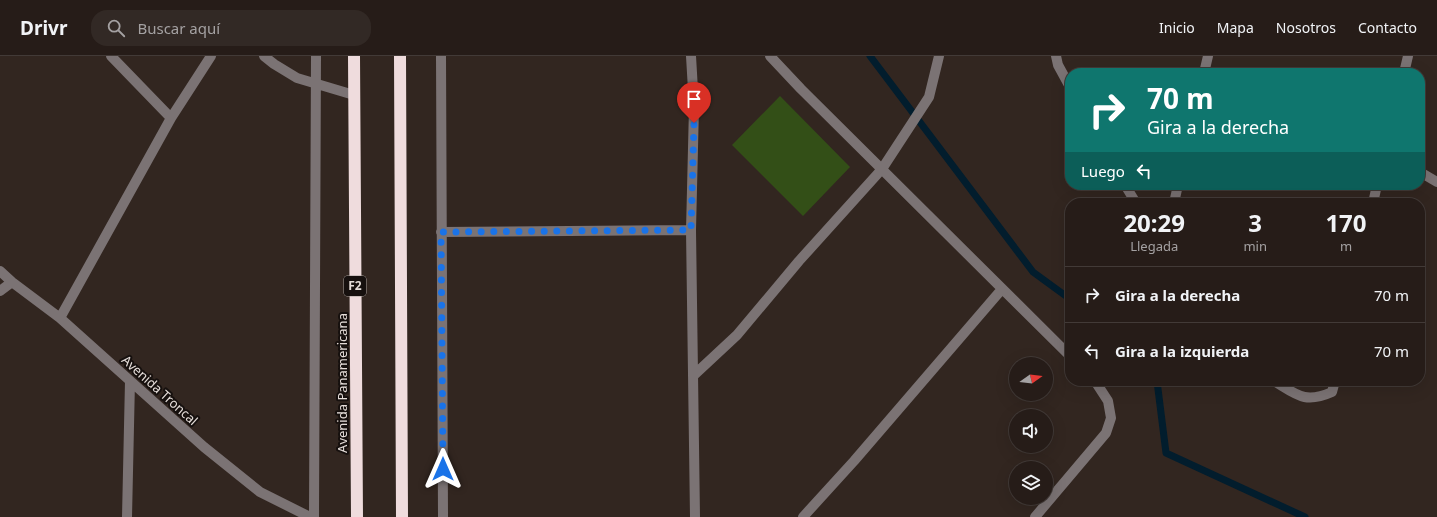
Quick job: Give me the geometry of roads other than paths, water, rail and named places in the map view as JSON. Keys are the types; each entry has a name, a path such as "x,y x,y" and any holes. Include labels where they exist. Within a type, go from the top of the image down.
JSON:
{"highway":[{"name":"Avenida Panamericana","path":"354,56 357,517"},
{"path":"400,56 402,517"}],"street":[{"path":"111,56 171,118"},
{"path":"60,318 171,118 211,56"},
{"path":"264,56 297,78 354,95"},
{"path":"314,517 316,56"},
{"path":"441,56 443,517"},
{"path":"691,56 694,107 691,230 695,517"},
{"path":"770,56 801,90 1065,351"},
{"path":"693,376 737,335 799,261 882,169 929,97 939,56"},
{"path":"1056,56 1058,65 1065,78"},
{"path":"1205,68 1208,56"},
{"path":"1405,68 1408,56"},
{"path":"1425,175 1437,182"},
{"path":"441,232 691,230"},
{"name":"Avenida Troncal","path":"0,270 12,282 60,318 204,447 260,492 310,517"},
{"path":"0,291 12,282"},
{"path":"804,517 1002,288"},
{"path":"127,517 130,381"},
{"path":"1035,517 1106,433 1112,418 1108,401 1098,386"},
{"path":"1282,386 1295,394 1306,398 1320,397 1332,392 1334,386"}],"waterway":[{"path":"870,56 1033,272 1065,295"},
{"path":"1158,386 1166,453 1305,517"}]}
